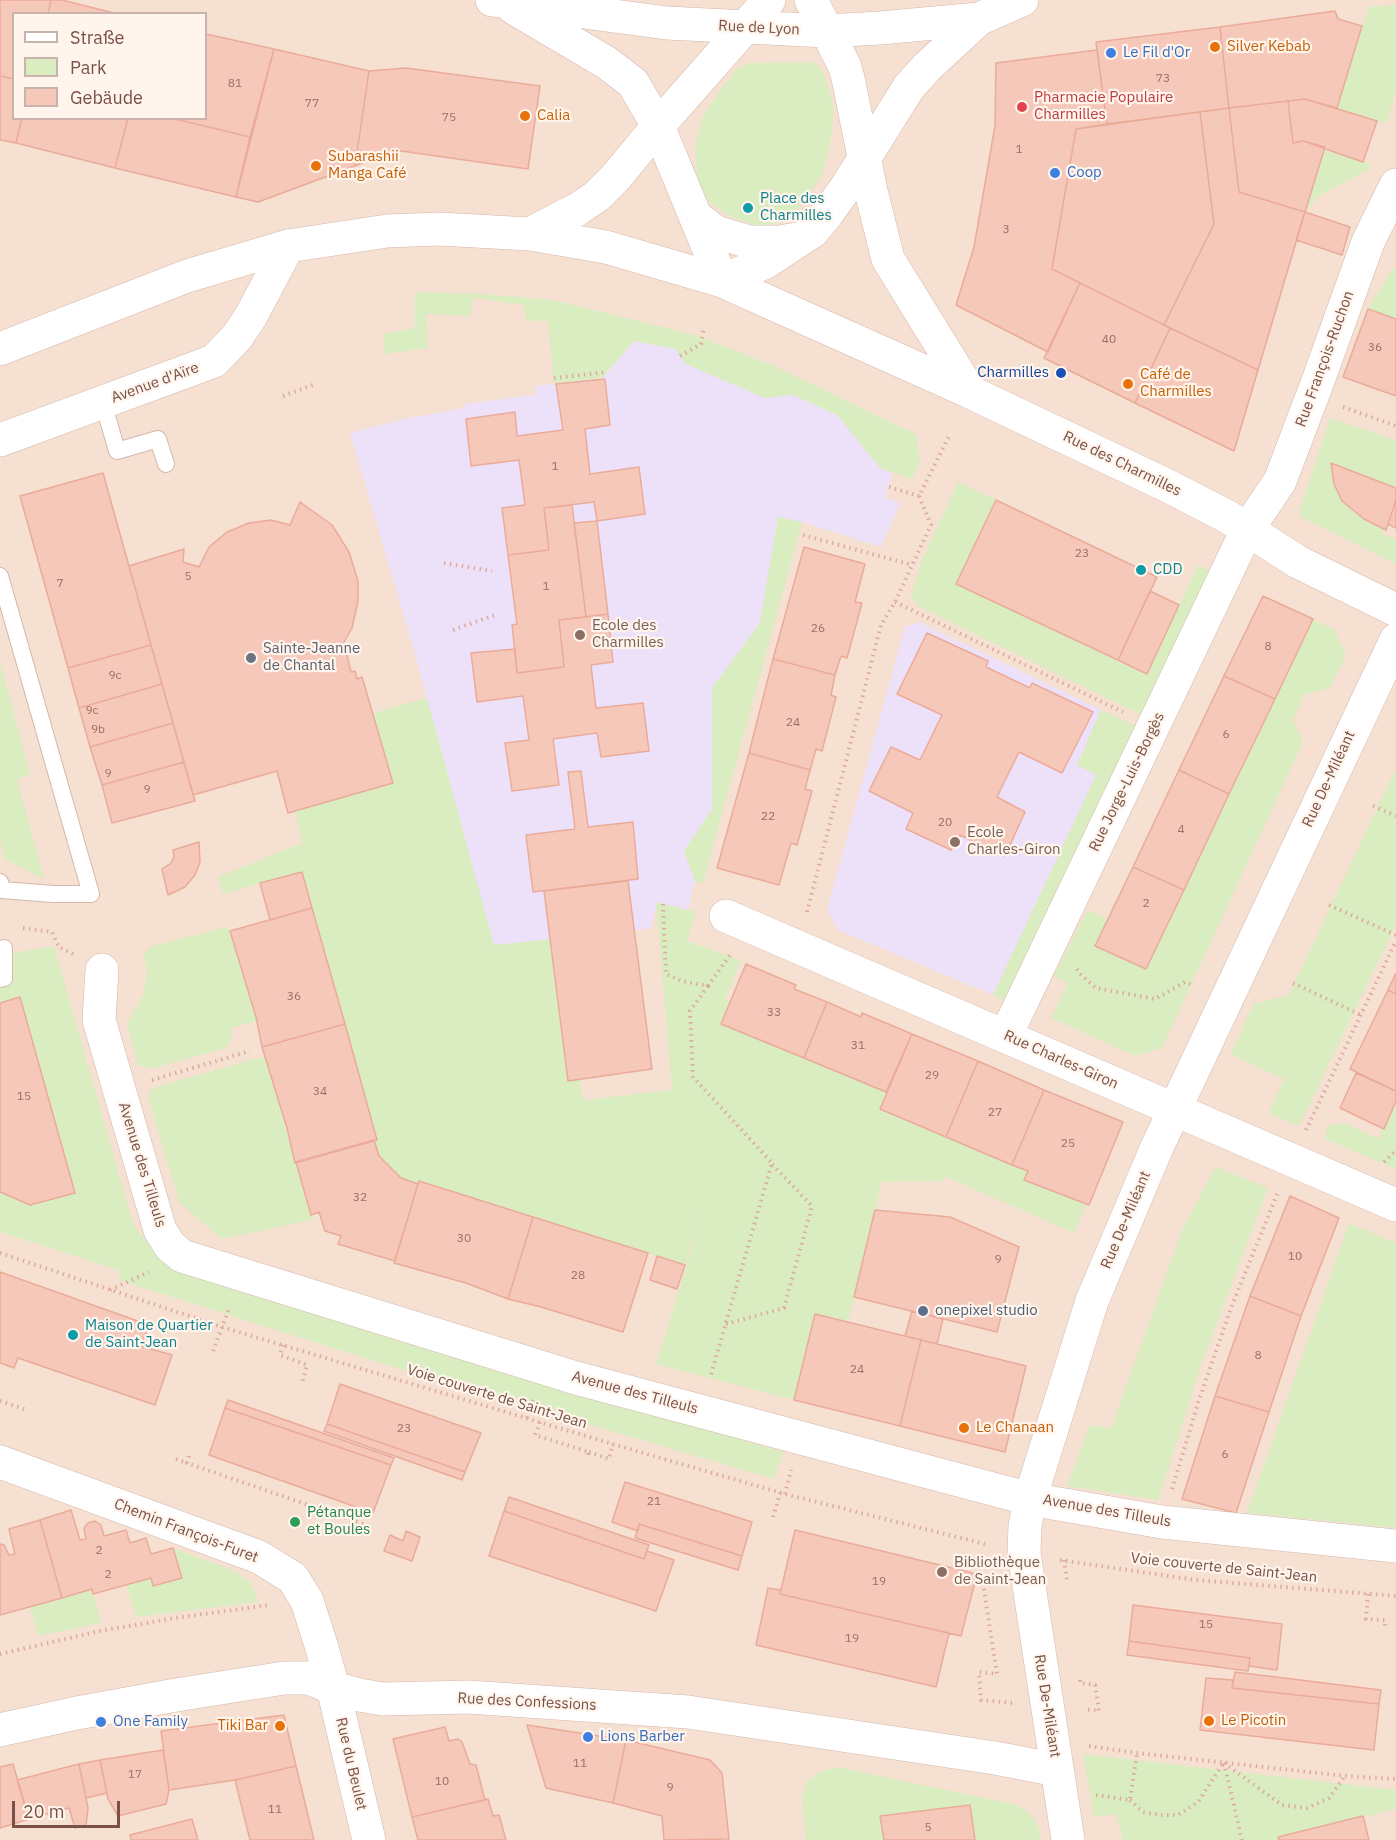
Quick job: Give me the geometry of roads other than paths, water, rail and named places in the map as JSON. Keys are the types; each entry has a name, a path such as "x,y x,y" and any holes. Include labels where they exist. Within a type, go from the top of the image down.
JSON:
{"street":[{"path":"530,234 578,209 597,196 769,0"},
{"path":"811,0 845,67 888,259 970,392"},
{"name":"Rue de Lyon","path":"497,1 667,23 827,31 979,19 1022,0"},
{"path":"497,1 607,63 633,83 657,126 722,281"},
{"path":"0,349 187,276 288,246 387,231 439,229 530,234 606,247 722,281 766,262 813,231 847,186 864,155 909,87 927,67 979,19"},
{"name":"Rue François-Ruchon","path":"1247,530 1280,481 1368,242 1396,185"},
{"path":"695,216 716,232 749,242 779,242 804,237"},
{"name":"Avenue d'Aïre","path":"0,440 214,362 237,337 251,316 288,246"},
{"name":"Rue des Charmilles","path":"722,281 970,392 1168,486 1228,517 1298,562 1396,610"},
{"name":"Rue Jorge-Luis-Borgès","path":"1006,1035 1247,530"},
{"name":"Rue De-Miléant","path":"1068,1840 1024,1552 1025,1526 1030,1499 1092,1301 1173,1109 1396,640"},
{"name":"Rue Charles-Giron","path":"726,916 1396,1204"},
{"name":"Avenue des Tilleuls","path":"102,970 99,1020 160,1230 170,1246 182,1256 576,1378 1030,1499 1162,1522 1396,1546"},
{"name":"Chemin François-Furet","path":"0,1462 259,1557 293,1578 307,1601 333,1688"},
{"name":"Rue des Confessions","path":"0,1730 176,1695 284,1678 309,1678 333,1688 383,1699 468,1697 688,1712 995,1758 1057,1770"},
{"name":"Rue du Beulet","path":"333,1688 369,1840"}],"lane":[{"path":"103,402 117,451 158,439 166,464"},
{"path":"0,576 91,894 2,890 0,882"},
{"path":"0,979 4,978 4,948"}],"place":[{"name":"Silver Kebab","path":"1215,47"},
{"name":"Le Fil d'Or","path":"1111,53"},
{"name":"Pharmacie Populaire Charmilles","path":"1022,107"},
{"name":"Calia","path":"525,116"},
{"name":"Subarashii Manga Café","path":"316,166"},
{"name":"Coop","path":"1055,173"},
{"name":"Place des Charmilles","path":"748,208"},
{"name":"Charmilles","path":"1061,373"},
{"name":"Café de Charmilles","path":"1128,384"},
{"name":"CDD","path":"1141,570"},
{"name":"Ecole des Charmilles","path":"580,635"},
{"name":"Sainte-Jeanne de Chantal","path":"251,658"},
{"name":"Ecole Charles-Giron","path":"955,842"},
{"name":"onepixel studio","path":"923,1311"},
{"name":"Maison de Quartier de Saint-Jean","path":"73,1335"},
{"name":"Le Chanaan","path":"964,1428"},
{"name":"Pétanque et Boules","path":"295,1522"},
{"name":"Bibliothèque de Saint-Jean","path":"942,1572"},
{"name":"Le Picotin","path":"1209,1721"},
{"name":"One Family","path":"101,1722"},
{"name":"Tiki Bar","path":"280,1726"},
{"name":"Lions Barber","path":"588,1737"}]}
